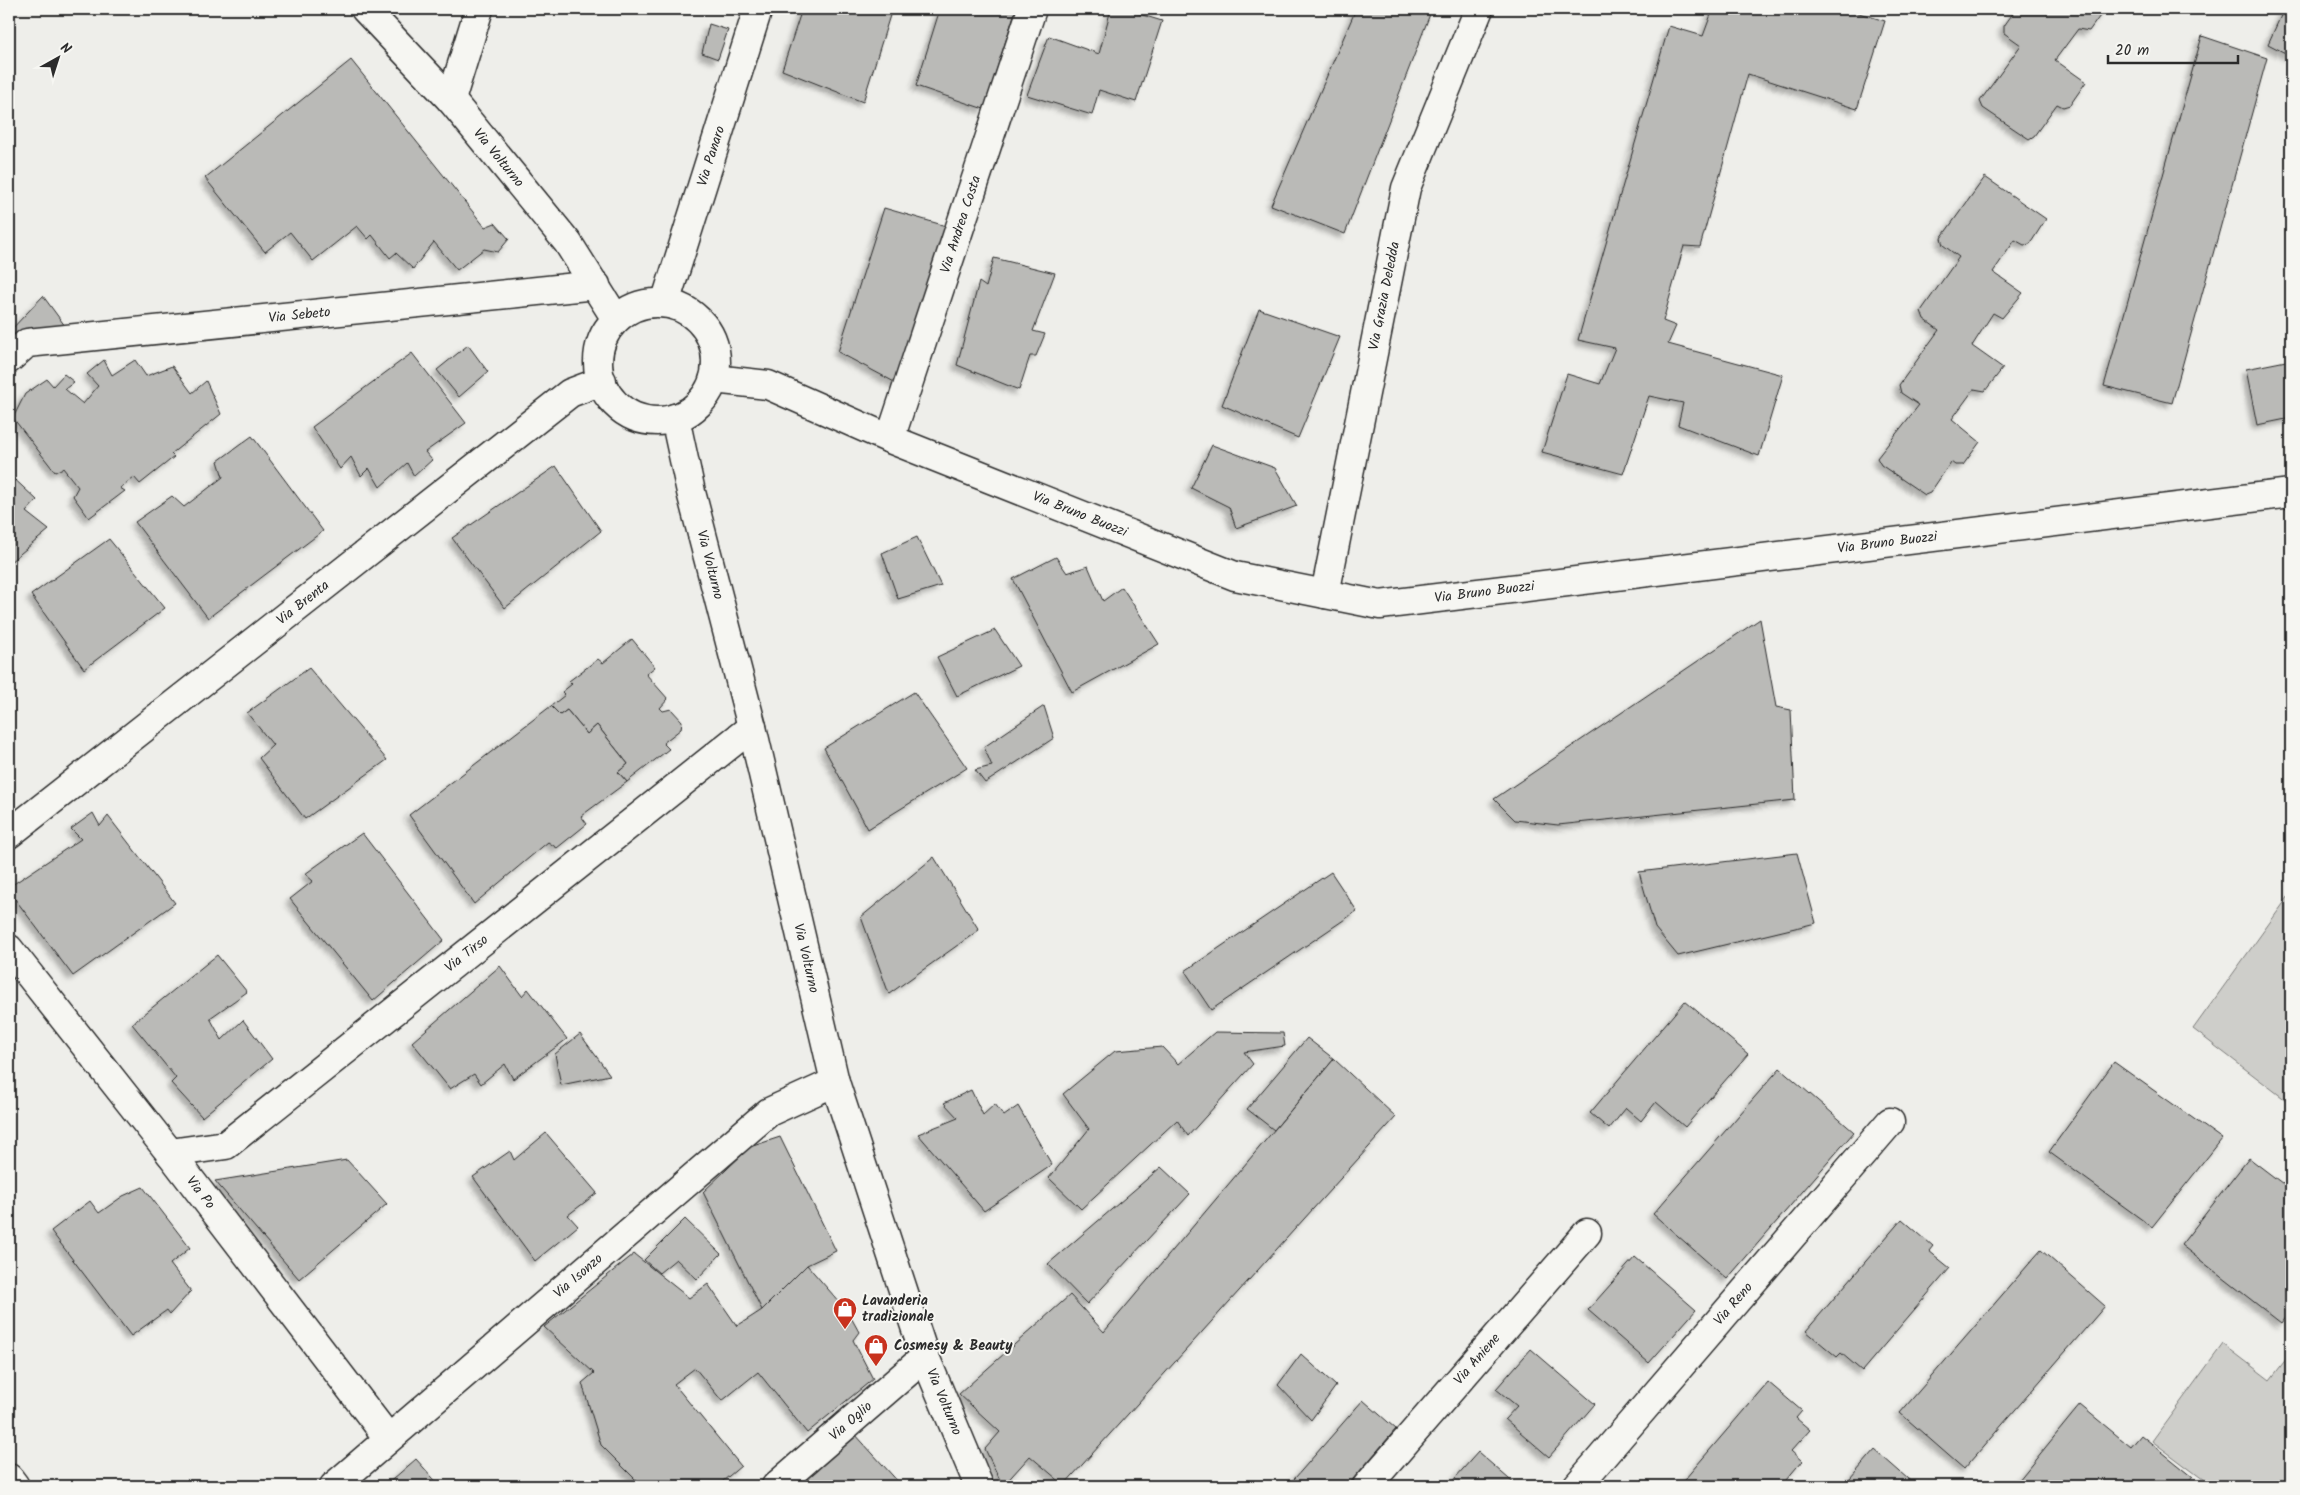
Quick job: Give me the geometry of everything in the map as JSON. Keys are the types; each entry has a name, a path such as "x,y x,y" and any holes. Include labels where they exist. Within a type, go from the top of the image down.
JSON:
{"street":[{"name":"Via Volturno","path":"365,9 451,100 568,243 616,319"},
{"path":"451,100 480,9"},
{"name":"Via Panaro","path":"665,303 758,9"},
{"name":"Via Andrea Costa","path":"890,439 1032,9"},
{"name":"Via Grazia Deledda","path":"1325,594 1406,188 1479,9"},
{"name":"Via Sebeto","path":"9,359 27,343 596,286"},
{"path":"647,303 665,303 684,309 701,321 711,338 716,358 714,379 706,396 693,409 675,418 657,421 639,418 623,410 610,397 602,381 598,364 600,348 606,333 616,319 630,309 647,303"},
{"name":"Via Bruno Buozzi","path":"714,379 768,385 890,439 1235,576 1380,605 2291,492"},
{"name":"Via Brenta","path":"9,834 570,392 602,381"},
{"name":"Via Volturno","path":"675,418 691,492 727,624 752,727 835,1082 925,1357 979,1486"},
{"name":"Via Tirso","path":"170,1153 226,1145 752,727"},
{"name":"Via Po","path":"9,949 170,1153 388,1438"},
{"name":"Via Isonzo","path":"334,1486 769,1112 835,1082"},
{"name":"Via Reno","path":"1577,1486 1890,1122"},
{"name":"Via Aniene","path":"1367,1486 1588,1233"},
{"name":"Via Oglio","path":"776,1486 925,1357"},
{"path":"9,1478 15,1486"}],"shaded area":[{"path":"2291,893 2291,1104 2193,1029"},
{"path":"2223,1344 2270,1380 2291,1353 2291,1486 2200,1486 2204,1480 2152,1441"}],"building":[{"path":"802,9 892,9 863,102 782,70"},
{"path":"940,9 1016,9 984,109 916,86"},
{"path":"1111,9 1123,9 1162,21 1136,102 1099,90 1092,115 1027,95 1049,36 1099,54"},
{"path":"1356,9 1432,9 1345,234 1271,205"},
{"path":"1713,9 1846,9 1885,21 1857,109 1748,74 1700,247 1684,246 1663,321 1676,326 1668,344 1783,375 1759,456 1678,425 1683,403 1649,396 1623,474 1542,452 1567,374 1600,384 1615,348 1578,340 1669,26 1703,36"},
{"path":"2016,9 2105,9 2089,31 2078,29 2055,60 2086,82 2070,105 2063,107 2057,104 2034,136 2029,139 1983,108 1980,101 2021,45 2004,33 2004,26"},
{"path":"2284,9 2291,9 2291,56 2268,44"},
{"path":"709,24 728,30 718,59 702,53"},
{"path":"2202,36 2267,58 2172,403 2104,386"},
{"path":"351,60 485,227 495,223 509,239 498,252 484,249 457,270 434,242 413,269 396,253 390,258 372,235 368,239 357,226 313,261 290,232 265,252 205,178"},
{"path":"1985,177 2046,219 2030,244 2024,245 2015,240 1993,272 2023,293 2002,318 1993,313 1972,346 2003,368 1985,391 1974,389 1952,419 1980,442 1963,465 1955,465 1951,462 1930,493 1925,495 1881,465 1877,458 1919,405 1901,393 1899,385 1939,330 1924,319 1921,311 1959,257 1943,245 1941,238"},
{"path":"884,208 953,228 900,385 838,352"},
{"path":"994,258 1055,273 1033,331 1045,334 1036,356 1030,356 1019,390 957,365 979,282 986,287"},
{"path":"43,296 71,334 9,342 9,332"},
{"path":"1259,309 1340,337 1298,438 1222,405"},
{"path":"468,345 488,372 459,397 437,370"},
{"path":"412,353 466,423 425,452 432,460 414,476 407,463 380,487 369,468 361,476 351,457 340,469 312,427"},
{"path":"104,360 112,375 135,360 146,376 172,366 192,393 206,381 221,414 171,454 174,457 140,484 134,477 120,488 125,491 89,518 73,496 78,487 63,468 55,472 13,418 25,394 47,379 53,386 64,374 74,382 65,389 83,404 98,386 87,374"},
{"path":"2291,360 2291,418 2257,425 2246,369"},
{"path":"252,436 323,531 208,618 135,522 172,496 184,507 223,477 218,461"},
{"path":"1212,445 1275,468 1297,506 1236,528 1229,507 1191,488"},
{"path":"556,466 601,531 505,608 452,538"},
{"path":"9,474 37,500 26,512 49,530 9,563"},
{"path":"917,537 941,586 898,599 882,553"},
{"path":"109,539 165,608 84,669 31,595"},
{"path":"1056,557 1067,573 1088,566 1103,601 1122,587 1159,644 1072,692 1013,579"},
{"path":"1760,619 1776,707 1791,710 1795,800 1558,825 1515,820 1494,799"},
{"path":"995,630 1019,666 957,696 937,657"},
{"path":"632,639 655,667 646,674 668,699 660,708 663,711 671,709 682,721 681,729 663,743 669,749 627,782 618,772 628,764 597,725 587,734 567,710 560,715 551,706 565,695 562,692 572,684 569,681 598,659 603,663"},
{"path":"309,668 387,760 305,819 259,758 273,745 247,713"},
{"path":"914,692 967,768 868,829 824,748"},
{"path":"551,706 560,715 567,710 587,734 597,725 628,764 618,772 627,782 581,816 587,824 557,848 548,842 474,904 409,815"},
{"path":"1044,706 1054,738 985,783 975,770 992,766 984,747"},
{"path":"93,813 100,826 108,816 175,903 73,976 9,891 9,887 81,839 71,829"},
{"path":"362,833 444,940 373,1001 290,899 313,881 305,874"},
{"path":"1797,853 1816,923 1678,956 1655,928 1639,872"},
{"path":"934,857 979,930 889,994 861,917"},
{"path":"1331,872 1357,911 1211,1010 1185,971"},
{"path":"217,955 247,992 210,1018 222,1040 243,1020 272,1059 202,1117 171,1083 176,1078 132,1024"},
{"path":"500,966 522,996 528,989 567,1039 513,1079 505,1064 481,1084 474,1074 450,1089 412,1042"},
{"path":"1685,1001 1748,1054 1685,1127 1656,1102 1641,1121 1626,1108 1609,1129 1590,1113"},
{"path":"1215,1032 1283,1033 1285,1046 1244,1052 1253,1064 1188,1136 1177,1120 1081,1209 1049,1178 1089,1129 1063,1094 1115,1051 1162,1047 1178,1064"},
{"path":"580,1034 610,1075 561,1085 555,1054"},
{"path":"1307,1038 1334,1059 1274,1130 1247,1109"},
{"path":"1334,1059 1396,1117 1064,1485 1030,1456 1003,1486 985,1449 1000,1432 959,1394 1070,1295 1104,1332"},
{"path":"2114,1062 2222,1139 2152,1227 2049,1152"},
{"path":"1780,1068 1854,1132 1727,1279 1653,1214"},
{"path":"971,1090 983,1115 995,1104 1004,1116 1018,1106 1052,1165 984,1211 918,1134 958,1118 944,1103"},
{"path":"546,1133 597,1193 568,1215 578,1226 535,1261 473,1177 510,1151 514,1160"},
{"path":"780,1137 836,1251 807,1265 762,1310 703,1192 750,1147"},
{"path":"2249,1158 2291,1190 2291,1310 2281,1323 2181,1245"},
{"path":"347,1160 387,1204 299,1279 215,1181"},
{"path":"1161,1167 1190,1194 1087,1304 1048,1264"},
{"path":"143,1187 190,1248 170,1264 191,1291 170,1314 167,1310 131,1336 51,1231 90,1201 99,1213 123,1196"},
{"path":"685,1219 721,1254 697,1279 676,1259 659,1273 644,1260"},
{"path":"1902,1219 1933,1246 1929,1251 1950,1268 1862,1371 1841,1353 1837,1357 1806,1331"},
{"path":"2041,1250 2105,1306 1964,1469 1900,1413"},
{"path":"634,1254 689,1298 708,1284 737,1326 762,1310 807,1265 848,1312 859,1332 853,1340 873,1379 807,1433 758,1372 722,1401 695,1368 674,1384 741,1466 717,1486 642,1486 601,1445 582,1383 594,1373 544,1327"},
{"path":"1635,1257 1696,1310 1649,1363 1588,1310"},
{"path":"1531,1349 1595,1404 1549,1457 1505,1419 1517,1406 1496,1389"},
{"path":"1301,1354 1336,1386 1311,1420 1278,1385"},
{"path":"1768,1382 1802,1411 1796,1418 1810,1430 1791,1451 1802,1461 1781,1486 1679,1486"},
{"path":"1363,1400 1396,1429 1347,1486 1288,1486"},
{"path":"2080,1405 2131,1447 2141,1435 2193,1477 2185,1486 2014,1486"},
{"path":"854,1433 902,1486 800,1486"},
{"path":"1875,1450 1916,1486 1844,1486"},
{"path":"1478,1452 1517,1486 1448,1486"},
{"path":"416,1459 440,1486 385,1486"}],"place":[{"name":"Lavanderia tradizionale","path":"845,1330"},
{"name":"Cosmesy & Beauty","path":"876,1367"}]}
